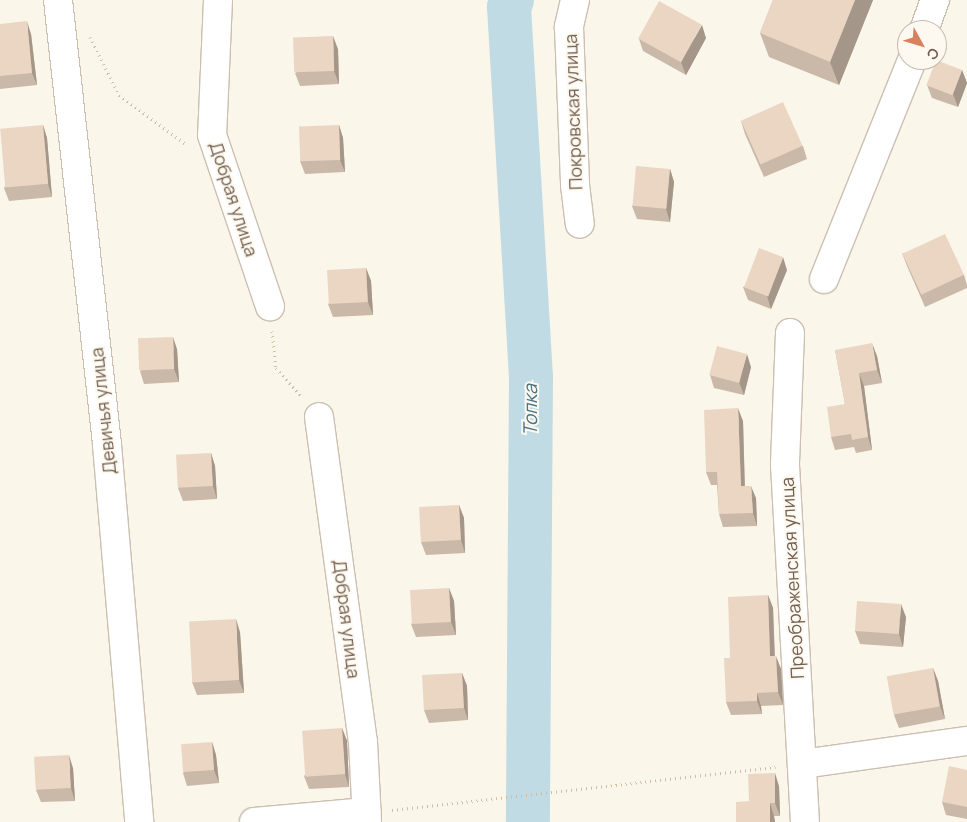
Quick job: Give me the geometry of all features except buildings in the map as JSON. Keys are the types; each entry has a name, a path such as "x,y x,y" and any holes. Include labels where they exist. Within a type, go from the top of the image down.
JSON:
{"street":[{"name":"Девичья улица","path":"58,0 107,445 139,822"},
{"name":"Добрая улица","path":"218,0 212,135 270,306"},
{"name":"Покровская улица","path":"575,0 569,27 575,185 580,224"},
{"path":"928,20 935,0"},
{"path":"824,279 908,70"},
{"name":"Преображенская улица","path":"790,333 785,465 805,822"},
{"name":"Добрая улица","path":"319,416 363,742 367,817"},
{"path":"803,764 967,741"},
{"path":"254,822 367,817"}],"path":[{"path":"88,34 119,94 225,174"},
{"path":"270,306 276,368 319,416"},
{"path":"367,817 803,764"}],"waterway":[{"name":"Топка","path":"512,0 509,7 531,377 528,822"}]}
